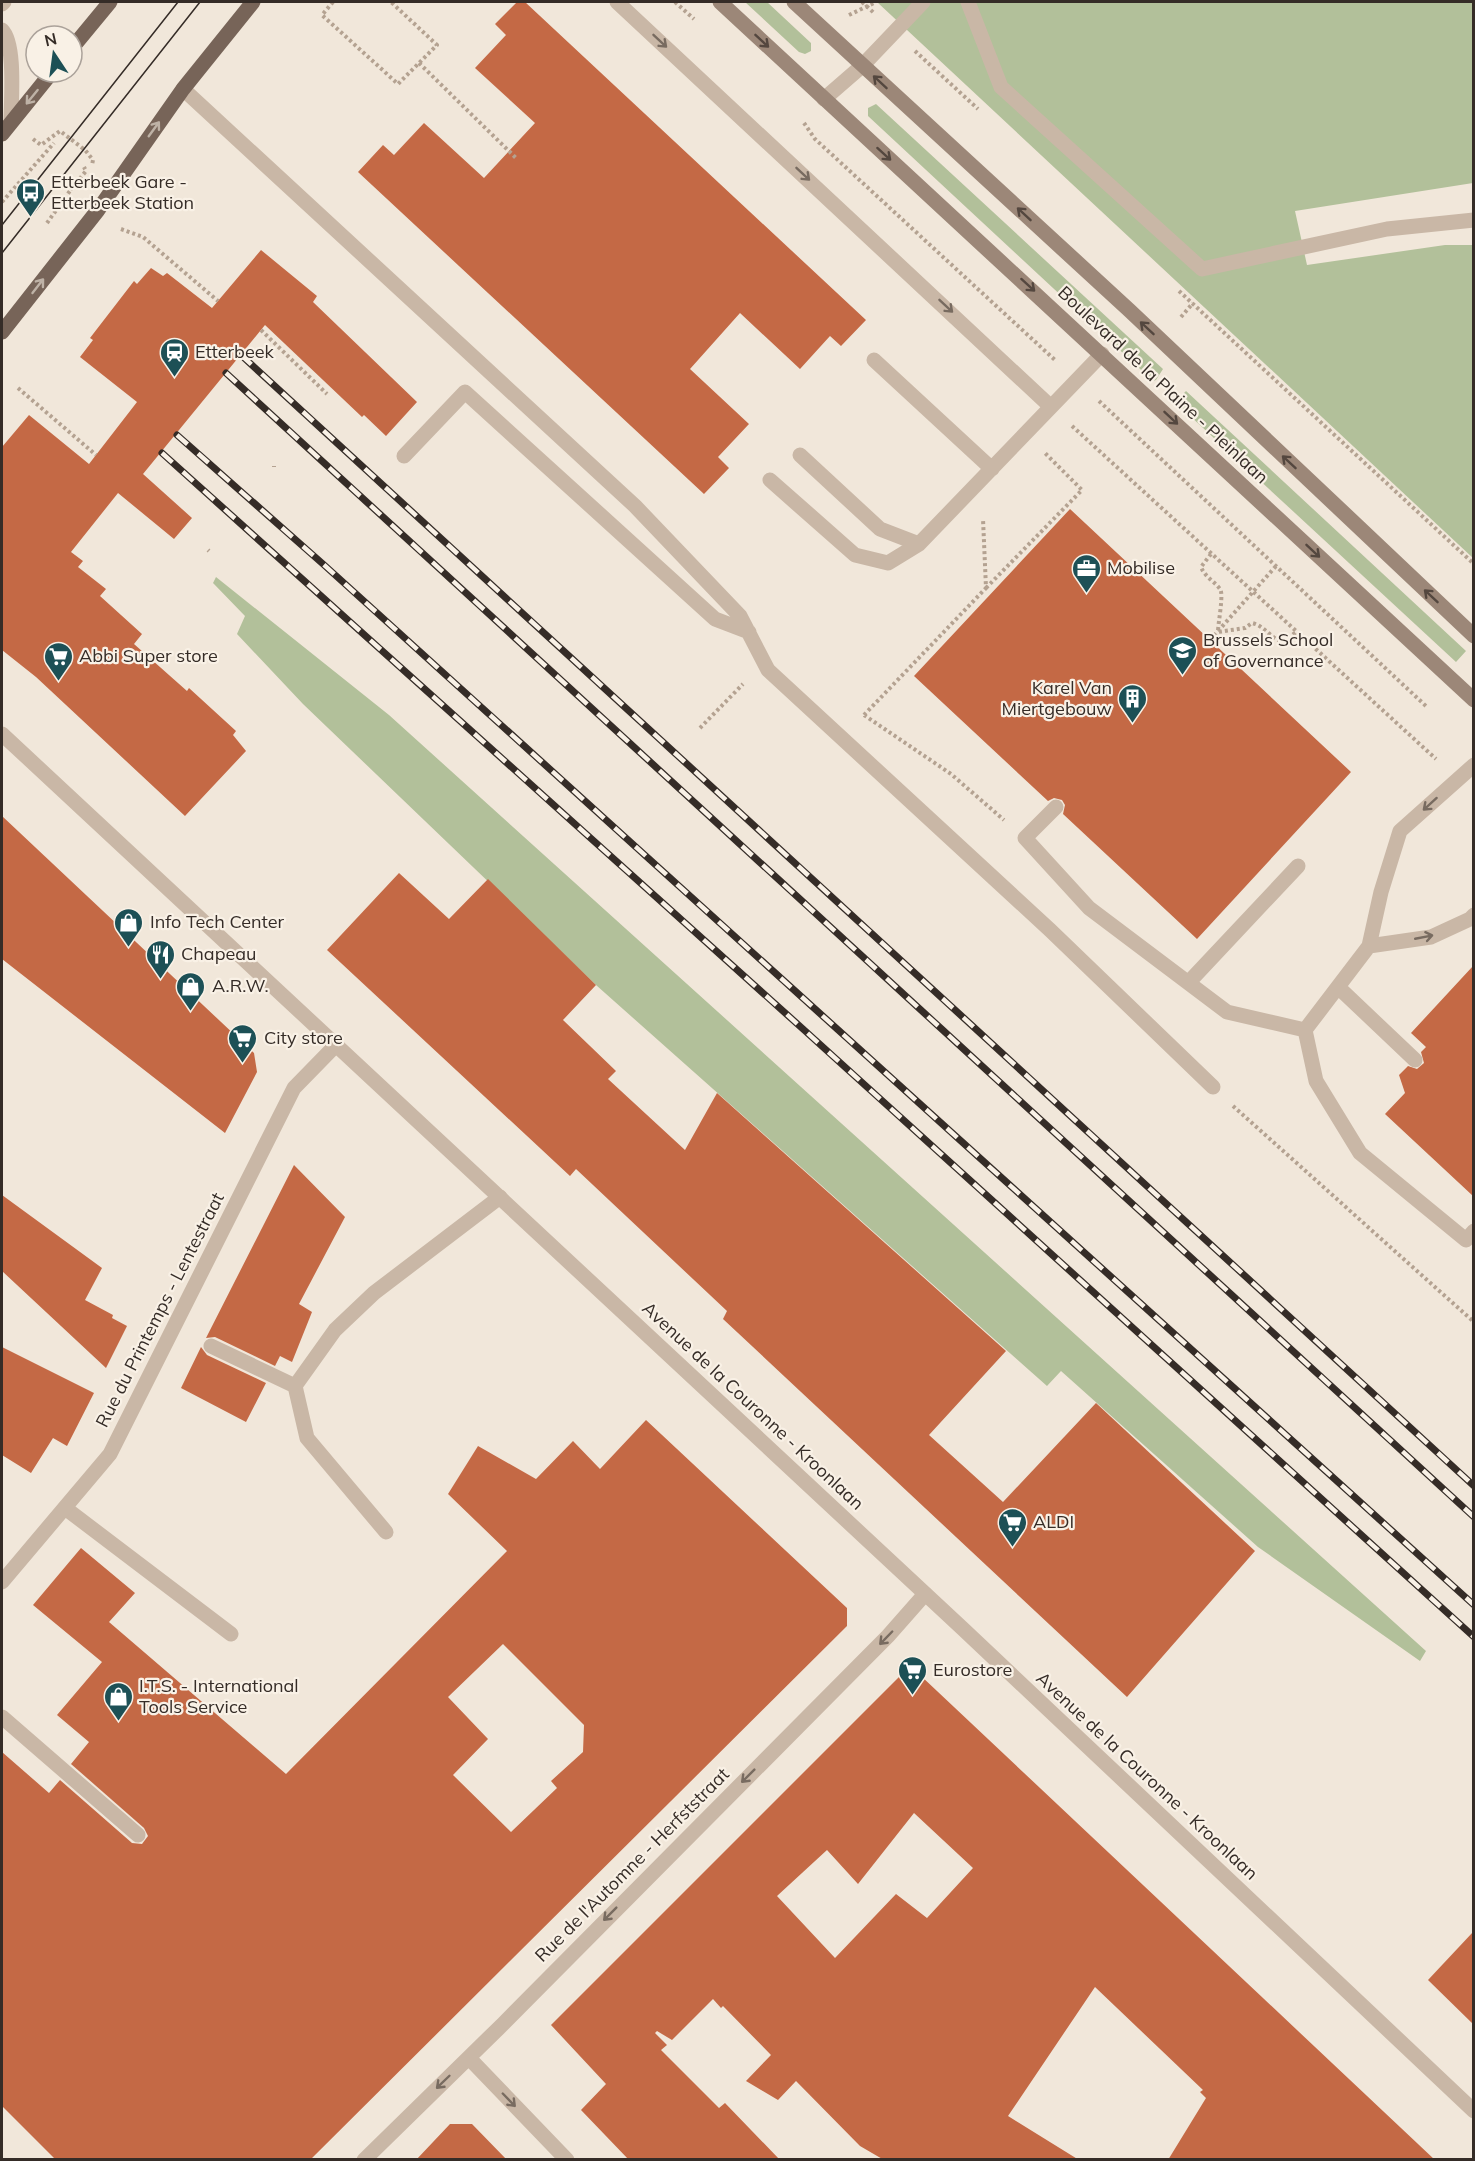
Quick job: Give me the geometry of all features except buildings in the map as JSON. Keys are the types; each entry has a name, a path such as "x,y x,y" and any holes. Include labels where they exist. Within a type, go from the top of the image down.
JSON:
{"main road":[{"path":"84,33 110,2"},
{"path":"2,332 108,196 183,89 253,2"},
{"name":"Boulevard de la Plaine - Pleinlaan","path":"720,2 1473,700"},
{"name":"Boulevard de la Plaine - Pleinlaan","path":"794,2 1129,310 1473,636"},
{"path":"6,128 42,84"}],"street":[{"path":"617,2 1050,406"},
{"path":"825,99 862,66 923,2"},
{"path":"968,2 1001,87 1202,268 1387,229 1473,220"},
{"path":"2,30 6,34 10,57 6,128"},
{"path":"183,89 635,506 740,616 768,670 1050,930 1213,1087"},
{"path":"770,480 855,555 888,563 919,544 1102,354"},
{"path":"874,360 987,474"},
{"path":"404,456 465,392 715,619 749,633"},
{"path":"801,455 880,529 919,544"},
{"name":"Avenue de la Couronne - Kroonlaan","path":"2,734 925,1594 1473,2111"},
{"path":"1473,765 1400,831 1381,892 1369,946 1305,1030 1316,1081 1360,1153 1466,1240 1473,1231"},
{"path":"1056,807 1025,838 1089,908 1227,1012 1305,1030"},
{"path":"1189,982 1298,866"},
{"path":"1369,946 1431,937 1470,919 1473,915"},
{"path":"1338,987 1415,1060"},
{"name":"Rue du Printemps - Lentestraat","path":"2,1582 110,1454 294,1088 336,1045"},
{"path":"386,1532 307,1438 296,1386 335,1330 374,1293 500,1197"},
{"path":"211,1346 296,1386"},
{"path":"65,1508 231,1634"},
{"name":"Rue de l'Automne - Herfststraat","path":"364,2160 469,2058 888,1636 925,1594"},
{"path":"2,1717 138,1835"},
{"path":"469,2058 567,2160"}],"path":[{"path":"333,2 322,15 398,84 437,45 391,2"},
{"path":"675,2 700,25"},
{"path":"846,17 876,2"},
{"path":"419,63 516,158"},
{"path":"800,117 815,139 1428,706"},
{"path":"6,128 41,145 60,131 85,150 93,160 88,180 108,196"},
{"path":"2,202 54,143"},
{"path":"30,158 35,162"},
{"path":"46,224 86,171 84,167"},
{"path":"72,188 78,193"},
{"path":"121,229 143,237 218,301"},
{"path":"261,330 327,394"},
{"path":"18,388 96,455"},
{"path":"1050,406 1458,779"},
{"path":"864,716 1082,490 1025,434"},
{"path":"1352,449 1473,564"},
{"path":"986,588 987,474"},
{"path":"1211,554 1201,567 1203,573 1221,590 1223,596 1218,632"},
{"path":"1210,640 1276,566"},
{"path":"1218,632 1245,628 1252,623 1260,625 1277,641 1283,642 1296,632"},
{"path":"855,708 951,774 1025,838"},
{"path":"1213,1087 1286,1156 1473,1322"}],"green space":[{"path":"745,2 767,2 811,43 811,51 805,54 799,52"},
{"path":"877,2 1473,2 1473,183 1295,211 1307,265 1445,245 1473,245 1473,558"},
{"path":"876,104 1163,369 1156,380 1153,381 868,116 868,108"},
{"path":"1186,391 1466,651 1456,662 1175,402"},
{"path":"216,577 389,715 1426,1651 1420,1661 1258,1547 1061,1371 1047,1386 596,985 303,704 237,634 245,616 213,583"}],"tram line":[{"path":"2,225 178,2"},
{"path":"2,253 200,2"}],"railway":[{"path":"241,355 1474,1486"},
{"path":"226,373 1474,1517"},
{"path":"177,435 323,564 1474,1605"},
{"path":"162,453 803,1029 1474,1637"}],"place":[{"name":"Etterbeek Gare - Etterbeek Station","path":"30,218"},
{"name":"Etterbeek","path":"174,378"},
{"name":"Mobilise","path":"1086,594"},
{"name":"Brussels School of Governance","path":"1182,676"},
{"name":"Abbi Super store","path":"58,682"},
{"name":"Karel Van Miertgebouw","path":"1133,724"},
{"name":"Info Tech Center","path":"129,948"},
{"name":"Chapeau","path":"160,980"},
{"name":"A.R.W.","path":"191,1012"},
{"name":"City store","path":"243,1064"},
{"name":"ALDI","path":"1012,1548"},
{"name":"Eurostore","path":"912,1696"},
{"name":"I.T.S. - International Tools Service","path":"118,1722"}]}
